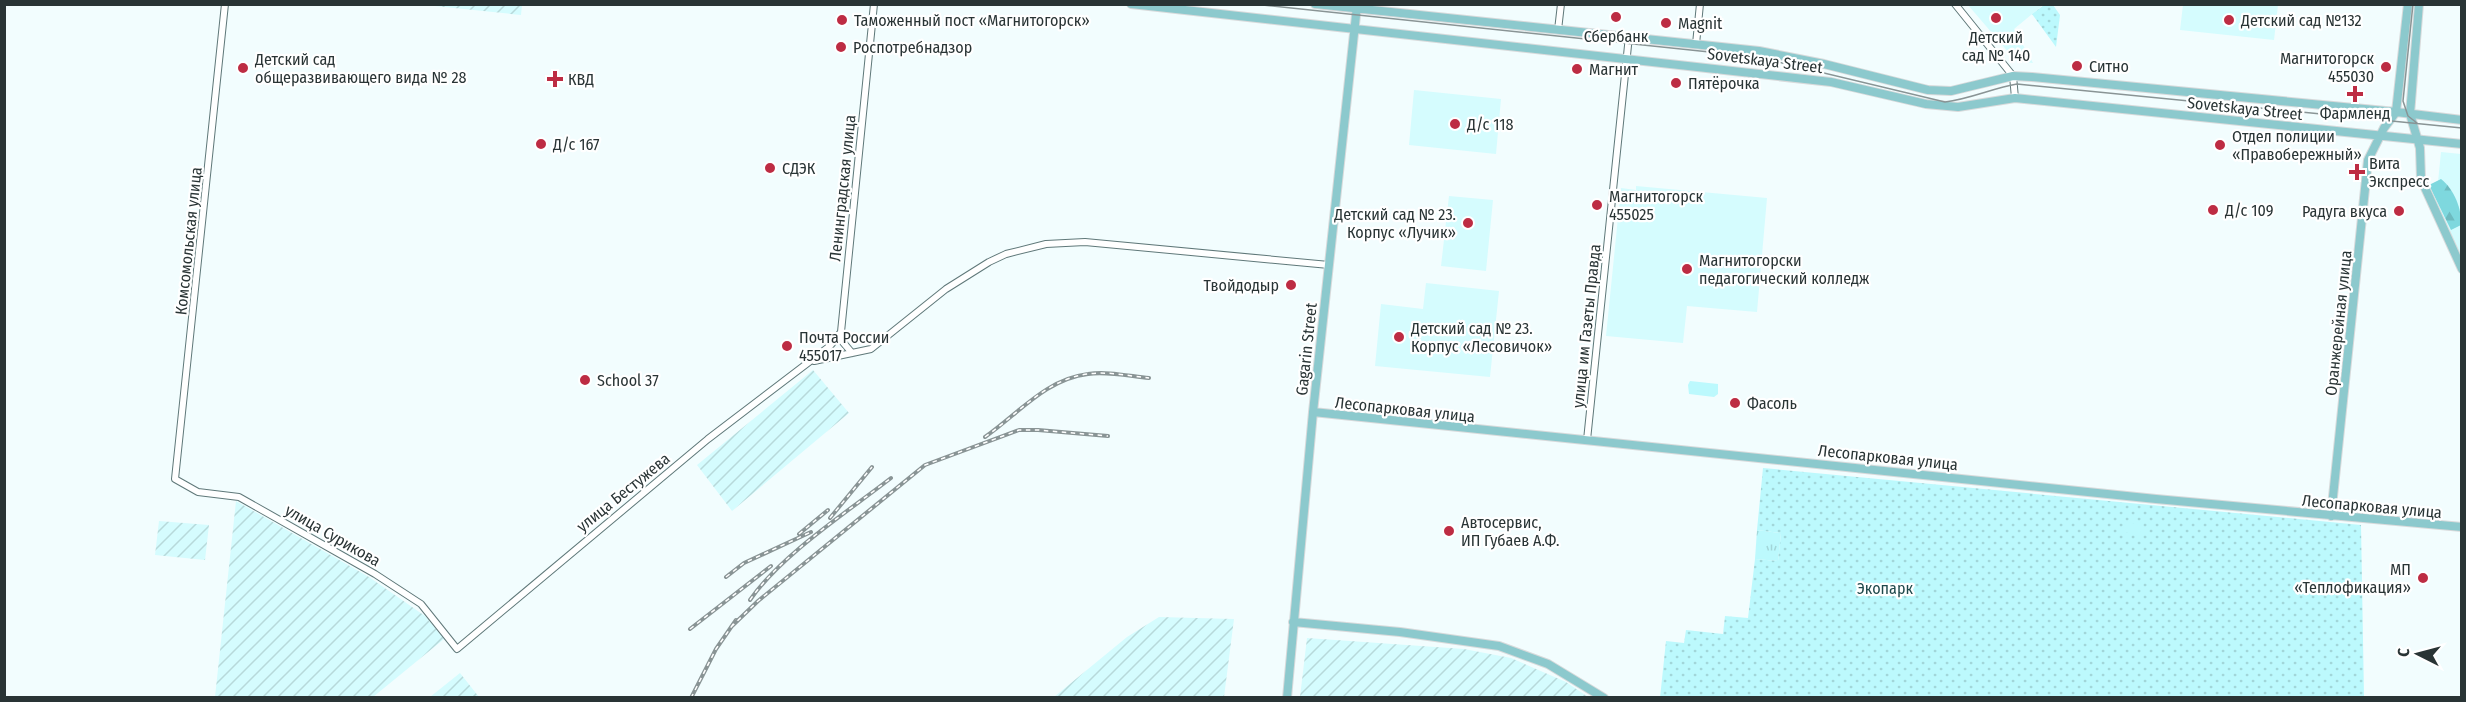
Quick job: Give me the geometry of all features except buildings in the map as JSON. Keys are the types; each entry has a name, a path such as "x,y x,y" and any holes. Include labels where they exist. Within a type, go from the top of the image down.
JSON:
{"main road":[{"name":"Sovetskaya Street","path":"1131,4 1831,82 1926,104 1958,106 2015,98 2398,137 2418,136 2462,144"},
{"name":"Sovetskaya Street","path":"1315,4 1766,52 1928,90 1952,91 2013,76 2410,114"},
{"path":"2396,112 2408,4"},
{"path":"2419,4 2410,114 2418,136 2421,179 2462,269"},
{"name":"Gagarin Street","path":"1287,698 1312,412 1357,7"},
{"name":"Оранжерейная улица","path":"2331,516 2367,165 2380,135 2396,112"},
{"path":"2410,114 2462,120"},
{"name":"Лесопарковая улица","path":"1312,412 2331,516 2462,527"},
{"path":"1293,622 1400,632 1499,646 1548,664 1604,698"}],"street":[{"name":"Комсомольская улица","path":"175,479 225,4"},
{"name":"Ленинградская улица","path":"841,332 874,4"},
{"path":"1558,30 1561,4"},
{"path":"1696,44 1700,4"},
{"path":"1955,4 2013,76 2015,98"},
{"name":"улица им Газеты Правда","path":"1587,440 1629,36"},
{"path":"810,362 871,349 946,289 989,262 1006,254 1046,244 1085,242 1329,265"},
{"path":"841,332 841,340 852,353"},
{"path":"810,362 830,346 841,332"},
{"name":"улица Бестужева","path":"457,649 708,439 810,362"},
{"name":"улица Сурикова","path":"175,479 198,492 239,497 375,574 421,604 457,649"}],"shaded area":[{"path":"425,5 522,5 521,15"},
{"path":"1968,5 2043,5 2014,29 2033,63 2016,61"},
{"name":"Детский сад №132","path":"2183,5 2278,5 2274,40 2180,30"},
{"name":"Д/с 118","path":"1414,90 1501,99 1496,154 1409,145"},
{"path":"2441,152 2461,154 2461,257 2429,187 2438,182"},
{"name":"Магнитогорски педагогический колледж","path":"1636,186 1767,198 1757,312 1687,306 1683,343 1606,336 1621,188 1636,190"},
{"name":"Детский сад № 23. Корпус «Лучик»","path":"1449,196 1493,200 1486,271 1441,266"},
{"path":"1426,283 1499,291 1490,377 1375,366 1381,304 1423,309"},
{"path":"813,370 849,413 732,511 697,465"},
{"path":"236,501 369,577 425,616 444,639 373,697 215,697"},
{"path":"159,521 209,525 205,560 155,555"},
{"path":"1159,617 1234,619 1224,697 1054,697 1127,637"},
{"path":"1307,638 1464,649 1511,658 1566,682 1588,697 1300,697"},
{"path":"460,673 479,697 430,697"}],"green space":[{"path":"2044,5 2053,5 2060,15 2056,47 2032,14"},
{"path":"2441,179 2453,194 2460,212 2461,225 2451,230 2429,185"},
{"path":"1690,381 1718,384 1718,394 1714,397 1689,394"},
{"name":"Экопарк","path":"1763,468 2361,525 2364,697 1660,698 1666,641 1684,643 1686,630 1723,634 1725,616 1748,618 1755,559 1778,561 1781,533 1757,530"},
{"path":"2125,521 2142,526 2140,536 2122,531"},
{"path":"1757,530 1781,533 1778,561 1755,559"}],"tram line":[{"path":"1253,4 1757,57 1945,102 2017,84 2462,128"},
{"path":"2413,4 2403,101 2408,116 2417,123"}],"railway":[{"path":"985,437 1046,390 1073,377 1103,373 1149,378"},
{"path":"731,627 758,601 925,465 1019,430 1108,436"},
{"path":"830,518 872,467"},
{"path":"750,600 763,583 797,550 891,478"},
{"path":"799,534 828,510"},
{"path":"726,577 744,563 811,532"},
{"path":"690,629 771,566"},
{"path":"691,698 716,649 736,620"}],"place":[{"name":"Сбербанк","path":"1616,17"},
{"name":"Детский сад № 140","path":"1996,18"},
{"name":"Таможенный пост «Магнитогорск»","path":"842,20"},
{"name":"Детский сад №132","path":"2229,20"},
{"name":"Magnit","path":"1666,23"},
{"name":"Роспотребнадзор","path":"841,47"},
{"name":"Ситно","path":"2077,66"},
{"name":"Магнитогорск 455030","path":"2386,67"},
{"name":"Детский сад общеразвивающего вида № 28","path":"243,68"},
{"name":"Магнит","path":"1577,69"},
{"name":"КВД","path":"555,79"},
{"name":"Пятёрочка","path":"1676,83"},
{"name":"Фармленд","path":"2355,94"},
{"name":"Д/с 118","path":"1455,124"},
{"name":"Д/с 167","path":"541,144"},
{"name":"Отдел полиции «Правобережный»","path":"2220,145"},
{"name":"СДЭК","path":"770,168"},
{"name":"Вита Экспресс","path":"2357,172"},
{"name":"Магнитогорск 455025","path":"1597,205"},
{"name":"Д/с 109","path":"2213,210"},
{"name":"Радуга вкуса","path":"2399,211"},
{"name":"Детский сад № 23. Корпус «Лучик»","path":"1468,223"},
{"name":"Магнитогорски педагогический колледж","path":"1687,269"},
{"name":"Твойдодыр","path":"1291,285"},
{"name":"Детский сад № 23. Корпус «Лесовичок»","path":"1399,337"},
{"name":"Почта России 455017","path":"787,346"},
{"name":"School 37","path":"585,380"},
{"name":"Фасоль","path":"1735,403"},
{"name":"Автосервис, ИП Губаев А.Ф.","path":"1449,531"},
{"name":"МП «Теплофикация»","path":"2423,578"}]}
